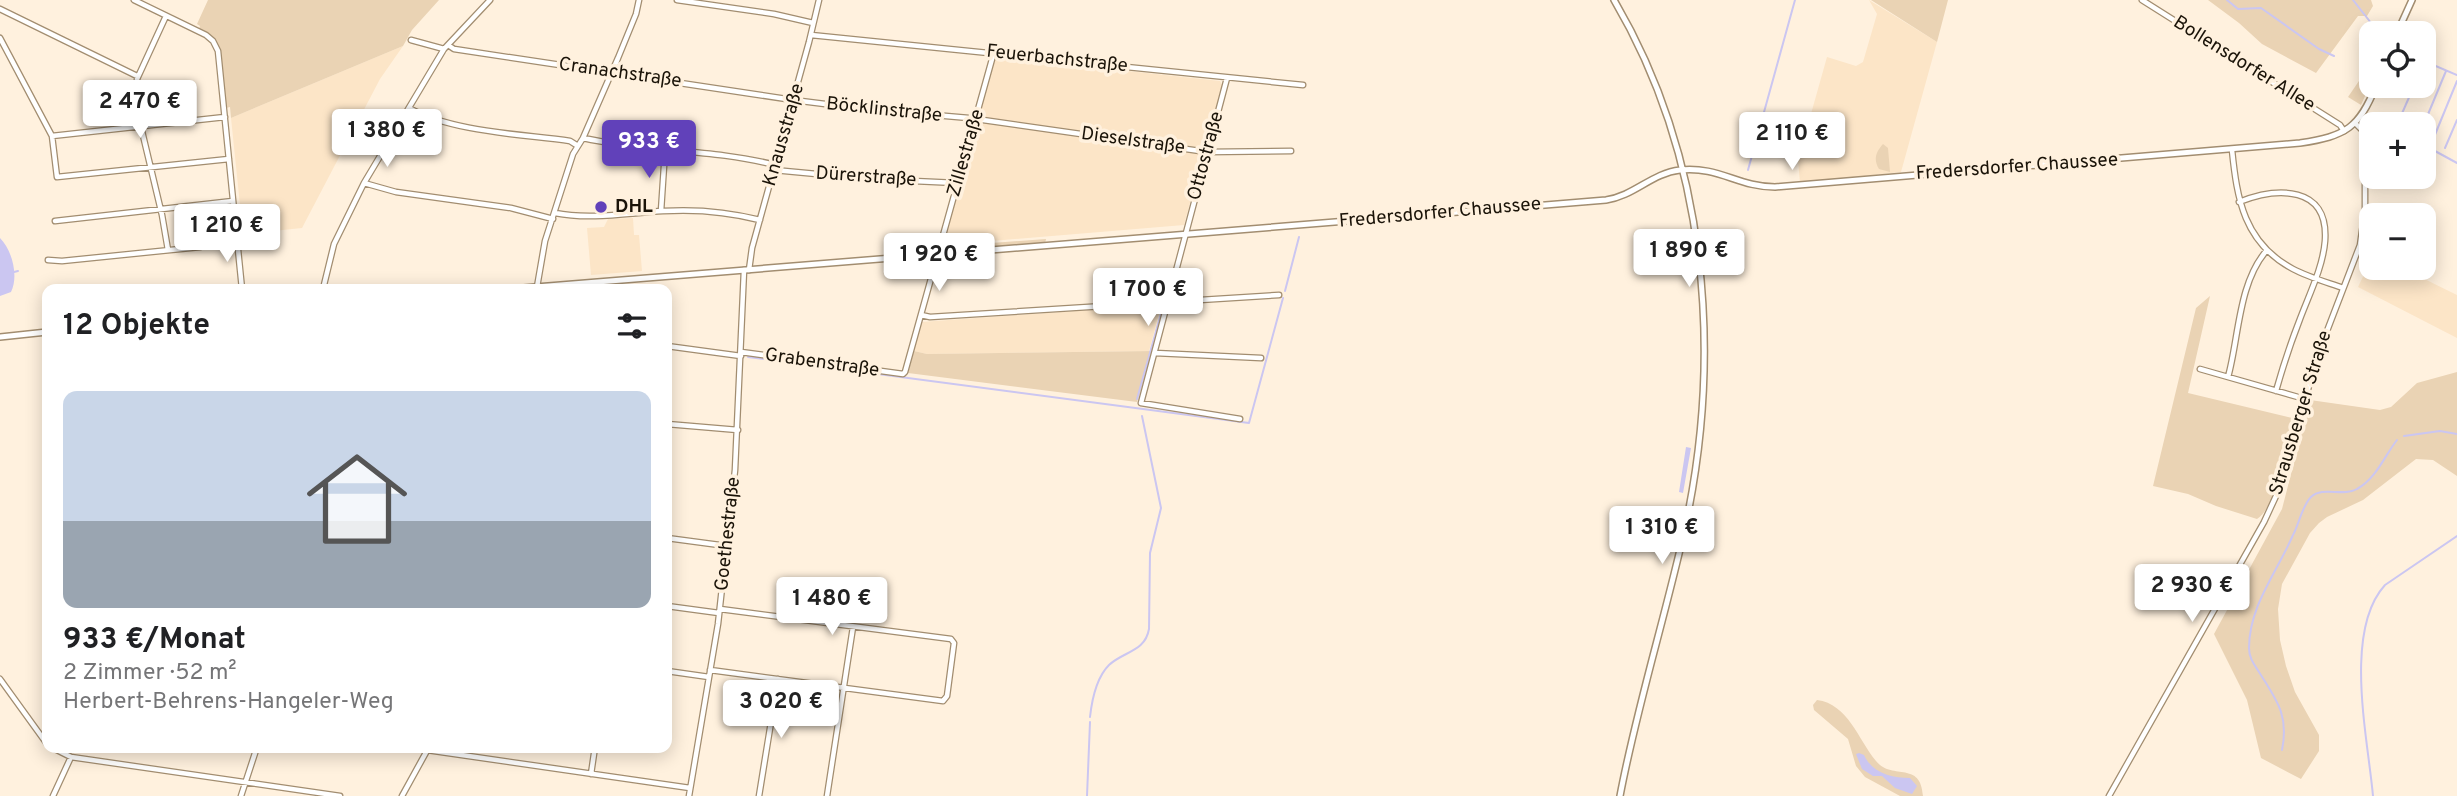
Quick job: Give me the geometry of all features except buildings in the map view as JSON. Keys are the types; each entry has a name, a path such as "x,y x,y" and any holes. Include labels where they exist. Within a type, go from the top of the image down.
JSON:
{"main road":[{"path":"1614,0 1649,71 1682,170 1701,270 1705,342 1705,384 1700,432 1685,527 1621,792"},
{"path":"2402,21 2412,0"},
{"path":"2356,124 2371,98"},
{"name":"Fredersdorfer Chaussee","path":"593,284 1606,200 1626,195 1664,173 1682,170 1708,170 1749,185 1775,187 2232,150 2314,141 2356,124"},
{"path":"0,337 42,333"}],"street":[{"path":"134,0 206,35 216,46 241,284"},
{"path":"324,284 334,244 364,183 446,47 490,0"},
{"path":"535,284 572,154 583,138 636,14 639,0"},
{"path":"677,0 774,14 813,23"},
{"name":"Knausstraße","path":"746,270 819,0"},
{"name":"Bollensdorfer Allee","path":"2142,0 2340,125 2344,131"},
{"path":"0,9 138,76"},
{"path":"166,16 138,76 141,127 168,250"},
{"name":"Feuerbachstraße","path":"811,35 1303,85"},
{"path":"0,38 52,136 57,177 229,159"},
{"name":"Cranachstraße","path":"411,40 454,49 793,100"},
{"name":"Zillestraße","path":"904,374 994,52"},
{"name":"Ottostraße","path":"1227,78 1141,403 1240,419"},
{"name":"Böcklinstraße","path":"793,100 975,119"},
{"path":"409,108 450,124 570,141 578,146"},
{"path":"52,136 225,117"},
{"name":"Dieselstraße","path":"975,119 1207,152 1291,151"},
{"name":"Strausberger Straße","path":"2109,796 2273,504 2285,474 2317,357 2360,245 2364,218 2365,139 2356,124"},
{"name":"Dürerstraße","path":"583,138 622,146 742,158 774,167 870,179 957,183"},
{"path":"2232,150 2239,202 2253,232 2267,250 2292,268 2343,288"},
{"path":"661,211 665,151"},
{"path":"364,183 396,192 554,216 707,211 760,220"},
{"path":"2239,202 2261,194 2296,194 2314,204 2322,216 2325,238 2315,278 2292,338 2276,391"},
{"path":"55,221 233,201"},
{"path":"48,260 62,261 200,247"},
{"path":"2228,377 2243,303 2267,250"},
{"name":"Goethestraße","path":"689,796 710,673 727,546 738,430 746,270"},
{"path":"921,315 930,317 1279,295"},
{"name":"Grabenstraße","path":"672,347 904,374"},
{"path":"1155,353 1261,358"},
{"path":"2200,369 2305,399"},
{"path":"672,424 738,430"},
{"path":"672,539 727,546"},
{"path":"672,606 953,640 946,699 778,679 672,671"},
{"path":"827,796 853,626"},
{"path":"0,679 42,736"},
{"path":"760,796 778,679"},
{"path":"63,753 71,757 340,796"},
{"path":"241,796 255,753"},
{"path":"402,796 426,753"},
{"path":"454,753 691,788"},
{"path":"591,774 594,753"},
{"path":"53,796 71,757"}],"shaded area":[{"path":"208,0 439,0 412,30 403,46 231,118 230,107 226,108 218,45 213,38 199,29 197,24"},
{"path":"1869,0 1937,42 1901,172 1800,183 1798,160 1827,57 1856,66 1863,62 1877,14"},
{"path":"1871,0 1948,0 1937,42"},
{"path":"2208,0 2371,0 2373,6 2367,16 2358,16 2316,73 2262,44"},
{"path":"403,46 380,79 302,228 243,234 231,118"},
{"path":"999,57 1220,81 1222,85 1184,225 943,245 995,60"},
{"path":"2359,81 2359,98 2364,98 2361,105 2348,97"},
{"path":"1883,144 1888,148 1890,172 1879,169 1876,162 1877,153"},
{"path":"633,218 634,235 639,235 642,271 591,275 587,228 604,227 608,219"},
{"path":"0,238 11,256 14,278 11,292 0,296"},
{"path":"1046,239 1045,244 993,248 992,243"},
{"path":"2361,280 2426,280 2457,295 2457,338 2358,287"},
{"path":"2210,296 2188,393 2296,419 2271,501 2257,519 2188,494 2153,486 2196,308"},
{"path":"1158,305 1159,314 1149,351 927,354 914,351 921,322"},
{"path":"914,351 927,354 1153,351 1137,402 908,373"},
{"path":"2457,372 2457,476 2433,460 2416,459 2363,500 2319,523 2310,533 2282,584 2278,609 2280,640 2286,666 2295,692 2319,735 2319,751 2301,779 2261,758 2247,700 2214,634 2282,509 2310,400 2380,410 2391,407 2417,383"},
{"path":"1686,447 1691,448 1683,493 1679,492"},
{"path":"1817,700 1828,703 1845,715 1876,761 1883,767 1917,778 1923,796 1900,796 1865,777 1856,766 1848,739 1814,710 1813,705"},
{"path":"1859,753 1883,773 1910,778 1917,786 1912,794 1895,788 1882,776 1873,776 1862,769 1856,754"}],"waterway":[{"path":"1748,170 1795,0"},
{"path":"2227,0 2238,9 2261,8 2319,49 2334,56"},
{"path":"2353,0 2370,21"},
{"path":"2436,66 2457,75"},
{"path":"2429,112 2446,71"},
{"path":"2436,132 2457,81"},
{"path":"2403,112 2409,98"},
{"path":"2445,148 2457,120"},
{"path":"2436,152 2457,163"},
{"path":"1285,291 1299,237"},
{"path":"14,272 18,271"},
{"path":"748,357 1249,423 1283,298"},
{"path":"1137,399 1162,310"},
{"path":"1090,717 1095,689 1105,670 1115,660 1139,647 1147,637 1149,629 1150,553 1161,508 1142,416"},
{"path":"2404,436 2440,431 2457,434"},
{"path":"2282,750 2284,727 2280,709 2249,652 2250,633 2259,604 2311,497 2321,492 2351,491 2364,485 2397,440"},
{"path":"2373,796 2361,686 2361,657 2372,605 2385,585 2457,536"},
{"path":"1087,796 1090,722"}],"place":[{"name":"DHL","path":"601,207"}]}
